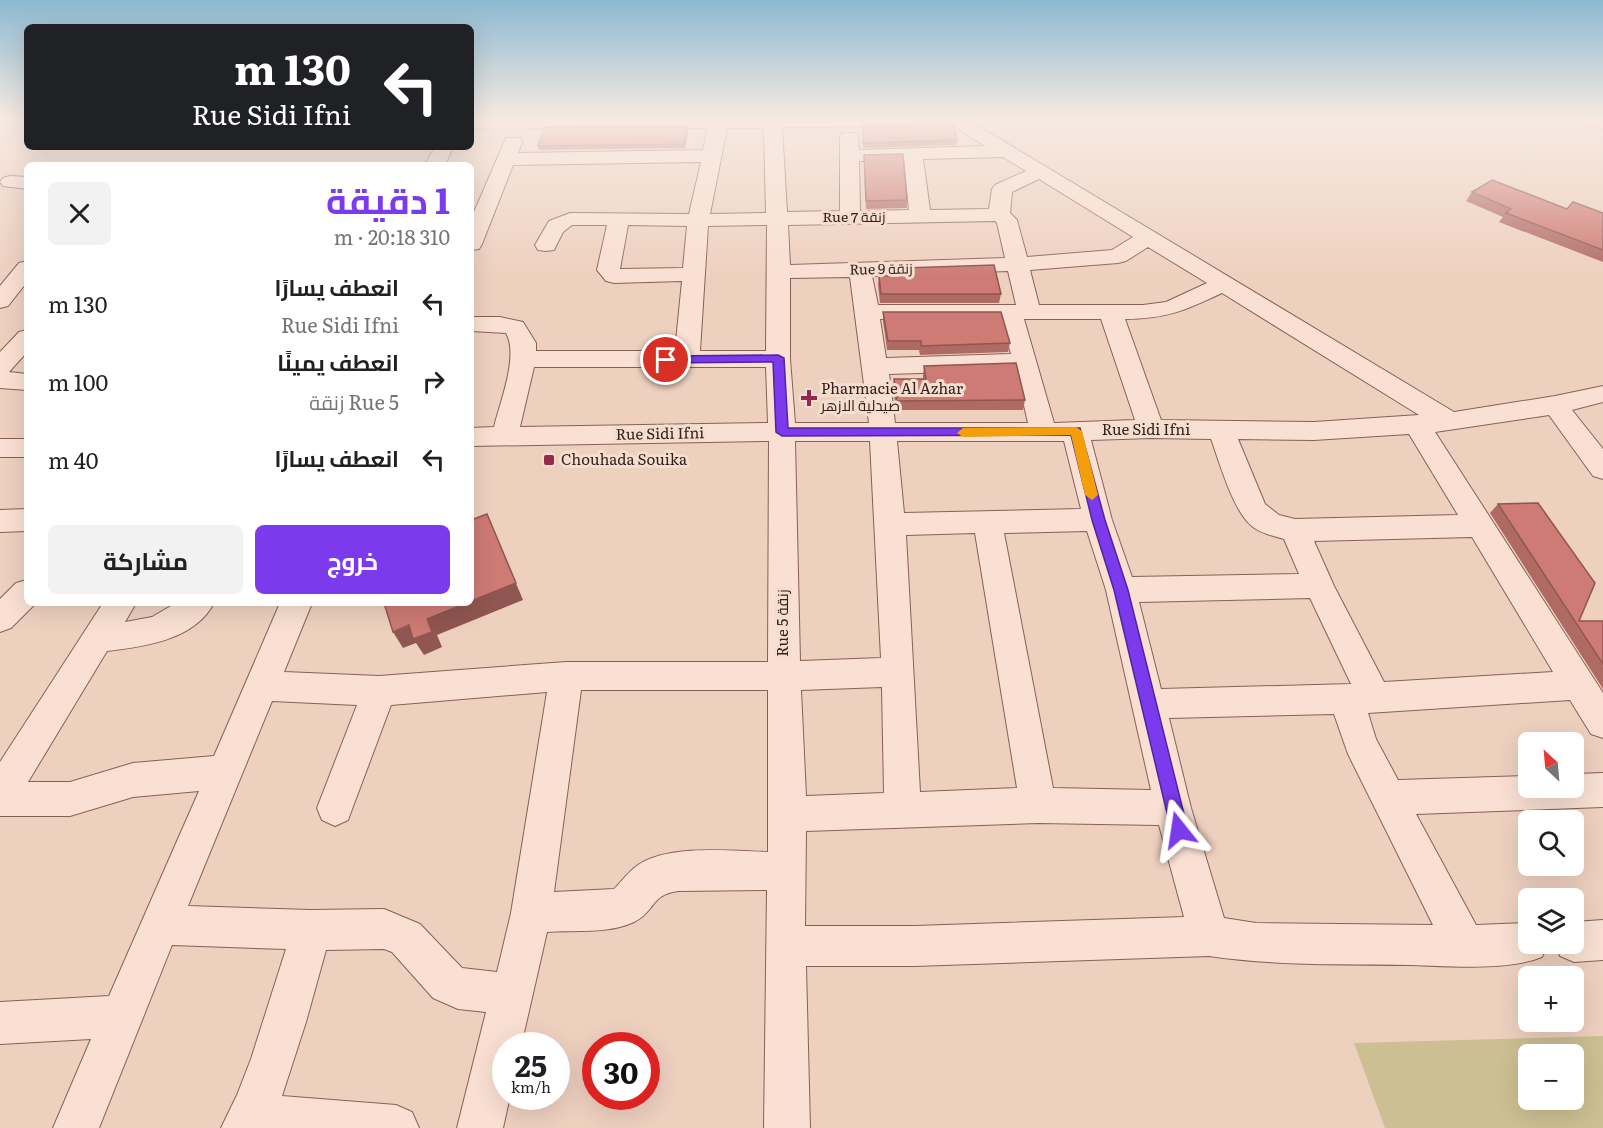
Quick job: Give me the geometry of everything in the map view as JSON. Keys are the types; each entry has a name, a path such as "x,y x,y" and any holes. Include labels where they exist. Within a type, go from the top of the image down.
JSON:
{"street":[{"path":"476,218 499,173"},
{"path":"687,359 698,220 708,173"},
{"name":"Rue 5 زنقة","path":"775,173 779,272 778,358 782,432 784,676 788,814 785,946 787,1128"},
{"path":"850,218 851,173"},
{"path":"915,173 920,216"},
{"path":"1039,173 1002,189 1003,218 1019,264 1020,311 1026,362 1043,432"},
{"path":"1041,173 1226,283 1450,422"},
{"path":"1072,173 1481,417"},
{"name":"Rue 7 زنقة","path":"546,245 553,228 563,220 577,218 698,220 920,216 964,242 1003,218"},
{"path":"619,219 608,270 614,276 694,274"},
{"path":"1019,264 1107,258 1125,252 1148,237"},
{"name":"Rue 9 زنقة","path":"779,272 860,269 964,242 1019,264"},
{"path":"860,269 868,312 890,524 903,808"},
{"path":"0,301 24,272"},
{"path":"868,312 1143,312 1171,308 1226,283"},
{"path":"1111,313 1151,429"},
{"path":"474,324 500,324 518,329 524,343 523,359 505,437"},
{"path":"0,332 24,332"},
{"path":"0,367 24,340"},
{"path":"523,359 778,358"},
{"path":"874,366 1026,362"},
{"path":"0,381 24,382"},
{"name":"Rue Sidi Ifni","path":"474,437 1151,429 1314,431 1450,422 1555,405 1603,394"},
{"path":"1555,405 1603,469"},
{"path":"1416,424 1603,723"},
{"path":"1221,430 1257,515 1270,525 1295,530 1479,526"},
{"path":"1076,431 1098,520 1121,590 1173,808 1209,936"},
{"path":"0,448 24,448"},
{"path":"0,521 24,520"},
{"path":"890,524 1098,520"},
{"path":"988,523 1038,805"},
{"path":"1295,530 1319,586 1360,697 1360,743 1465,946"},
{"path":"1121,590 1319,586"},
{"path":"0,620 24,595"},
{"path":"0,794 118,606"},
{"path":"99,639 155,631 174,623 194,606"},
{"path":"76,1128 120,1016 161,925 295,606"},
{"path":"261,686 379,691 566,676 784,676 897,672"},
{"path":"480,1128 531,913 566,676"},
{"path":"1148,704 1360,697 1579,685"},
{"path":"335,808 379,691"},
{"path":"0,799 70,799 133,780 225,772"},
{"path":"1389,798 1603,790"},
{"path":"788,814 903,808 1038,805 1173,808"},
{"path":"531,913 620,908 628,905 652,878 674,871 787,872"},
{"path":"161,925 311,930 384,928 406,938 448,983 458,988 512,994"},
{"path":"311,930 294,993 248,1122 377,1127"},
{"path":"785,946 915,946 1209,936 1256,943 1465,946 1518,943"},
{"path":"1584,941 1603,940"},
{"path":"0,1023 120,1016"}],"shaded area":[{"path":"1603,1036 1603,1128 1385,1128 1354,1043"}],"building":[{"path":"865,173 905,173 907,200 866,201"},
{"path":"1492,180 1567,209 1573,202 1603,213 1603,250 1506,213 1511,209 1472,192"},
{"path":"994,265 1001,294 881,294 879,276 904,276 903,268"},
{"path":"883,312 1001,312 1010,343 921,346 921,341 888,341"},
{"path":"1016,363 1025,400 897,401 894,379 926,379 924,366"},
{"path":"1538,503 1595,583 1579,621 1603,621 1603,664 1498,504"},
{"path":"487,514 516,583 474,600 474,519"},
{"path":"385,606 460,606 427,619 432,632 413,639 409,625 393,632"}],"slow traffic":[{"path":"963,433 1076,431 1092,495"}],"place":[{"name":"Pharmacie Al Azhar صيدلية الازهر","path":"809,398"},
{"name":"Chouhada Souika","path":"549,460"}],"route":[{"path":"666,360 778,358 782,432 1076,431 1098,520 1121,590 1179,830"}]}
